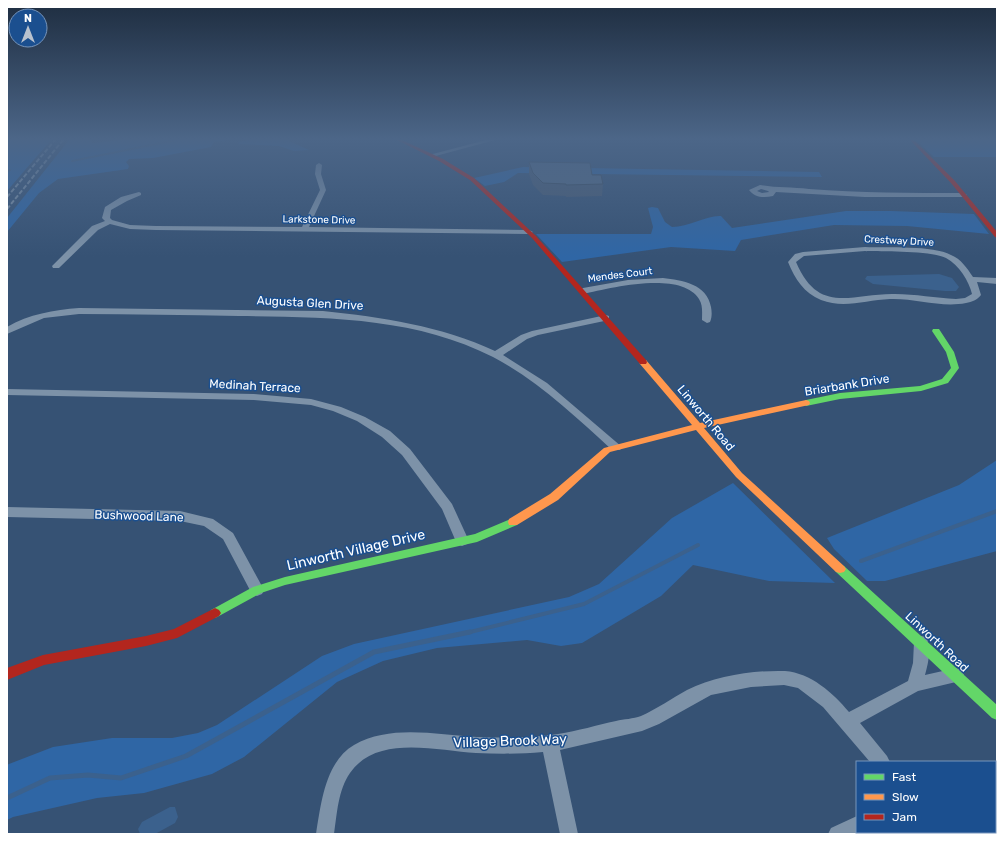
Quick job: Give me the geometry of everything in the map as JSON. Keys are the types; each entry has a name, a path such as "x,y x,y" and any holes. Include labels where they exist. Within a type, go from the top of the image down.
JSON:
{"main road":[{"name":"Linworth Road","path":"470,179 478,184 529,232 583,291 739,475 997,714"},
{"path":"950,179 997,236"},
{"name":"Briarbank Drive","path":"697,427 840,396 921,388 945,381 955,368 950,352 936,331"},
{"name":"Linworth Village Drive","path":"7,674 43,660 146,641 177,633 257,590 313,573 462,541 497,530 522,518 554,497 600,455 616,447 697,427"}],"street":[{"path":"304,230 322,194 323,187 320,179"},
{"path":"772,190 799,190 860,195 963,195"},
{"path":"56,266 95,228 109,222 106,218 108,209 124,199 139,194"},
{"name":"Larkstone Drive","path":"109,222 130,227 156,228 529,232"},
{"name":"Crestway Drive","path":"865,249 931,252 943,254 957,261 972,282 977,295 971,300 965,302 903,297 840,301 821,297 810,291 794,266 794,259 808,253 865,249"},
{"name":"Mendes Court","path":"583,291 638,281 683,284 691,287 702,295 706,307 707,320"},
{"path":"972,282 997,281"},
{"path":"972,282 997,286"},
{"name":"Augusta Glen Drive","path":"7,331 16,326 48,315 74,311 323,314 382,321 430,331 496,355 548,388 616,447"},
{"path":"496,355 524,337 535,333 606,318"},
{"name":"Medinah Terrace","path":"7,392 254,397 311,402 337,409 364,421 386,434 406,452 448,507 462,541"},
{"name":"Bushwood Lane","path":"7,512 180,516 208,522 228,536 257,590"},
{"path":"915,685 921,663 921,642"},
{"path":"848,721 915,685 956,675"},
{"name":"Village Brook Way","path":"325,834 333,788 349,762 359,752 372,746 400,741 479,745 570,741 645,722 709,688 748,682 784,678 805,684 848,721 880,761"},
{"path":"550,743 569,834"},
{"path":"837,834 856,825"}],"shaded area":[{"path":"7,179 17,179 7,191"},
{"path":"38,179 58,179 39,193 7,232 7,218"},
{"path":"476,179 508,179 504,182 485,186"},
{"path":"648,208 658,208 665,222 672,227 685,225 716,216 721,216 732,228 846,211 974,214 989,234 907,226 834,225 741,240 735,251 671,247 562,262 536,234 651,234 653,227"},
{"path":"939,274 952,278 959,287 956,291 873,284 865,279 867,276"},
{"path":"997,460 997,551 885,581 867,581 834,549 827,538 959,485"},
{"path":"733,483 835,583 769,581 693,565 661,596 582,643 561,646 527,640 437,648 383,661 337,682 244,757 212,774 144,793 97,798 13,817 7,820 7,765 9,764 53,747 112,738 172,738 198,733 217,725 322,656 354,644 569,597 599,584 672,518"},
{"path":"170,807 175,807 178,817 175,823 155,834 140,834 138,829 142,822"}],"building":[{"path":"539,179 602,179 603,184 566,185 543,183"}],"waterway":[{"path":"861,561 997,511"},
{"path":"466,633 584,604 698,545"},
{"path":"7,798 50,778 88,775 121,778 186,756 374,652 470,632"}],"railway":[{"path":"7,197 22,179"},
{"path":"7,209 31,179"}],"traffic: fast":[{"path":"806,403 840,396 921,388 945,381 955,368 950,352 936,331"},
{"path":"215,613 257,590 285,581 477,538 513,522"},
{"path":"840,569 997,714"}],"traffic: slow":[{"path":"643,362 739,475 840,569"},
{"path":"513,522 554,497 607,450 697,427 806,403"}],"traffic: jam":[{"path":"472,179 534,237 643,362"},
{"path":"950,179 997,236"},
{"path":"7,674 43,660 146,641 177,633 215,613"}]}
